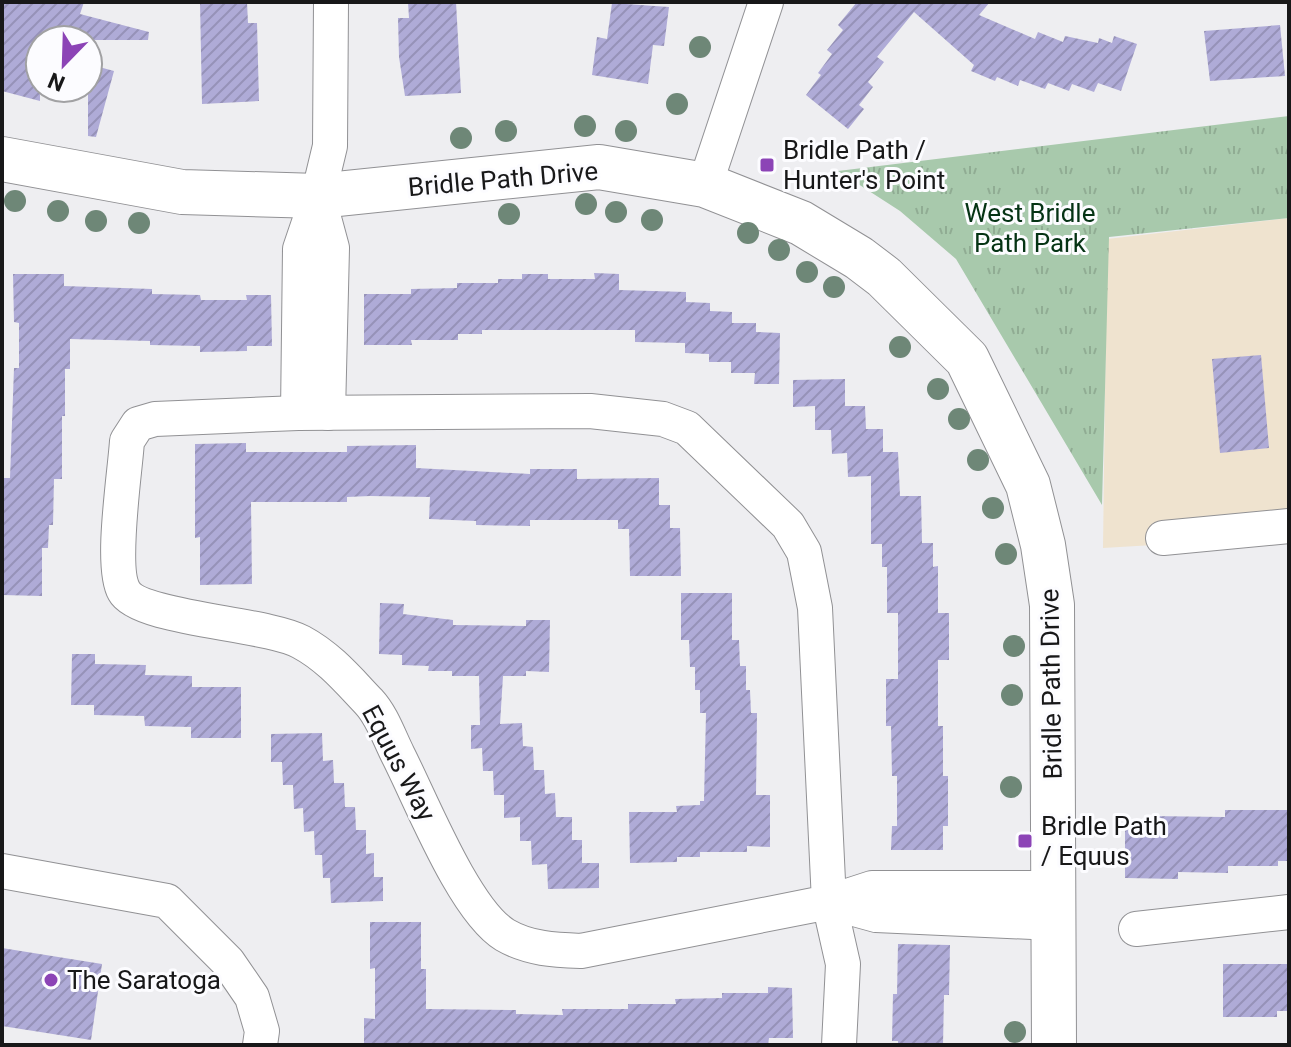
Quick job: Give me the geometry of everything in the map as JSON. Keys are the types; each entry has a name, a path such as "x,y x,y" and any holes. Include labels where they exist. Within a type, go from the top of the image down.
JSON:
{"street":[{"path":"313,413 332,248 318,196 332,125 331,2"},
{"path":"705,185 766,2"},
{"name":"Bridle Path Drive","path":"2,159 182,192 318,196 599,167 705,185 801,223 884,277 967,359 1028,485 1043,545 1052,605 1054,1045"},
{"name":"Equus Way","path":"839,1045 843,964 829,902 815,608 804,552 788,525 687,428 663,419 590,411 313,413 155,419 138,424 127,441 117,572 124,594 144,607 262,629 299,641 330,661 376,709 462,884 479,912 505,935 542,950 581,951 829,902 876,915 1054,906"},
{"path":"1163,538 1289,526"},
{"path":"2,871 167,901 228,962 252,997 262,1031 260,1045"},
{"path":"1136,929 1289,912"}],"shaded area":[{"path":"1289,218 1289,537 1103,548 1107,239"}],"green space":[{"name":"West Bridle Path Park","path":"1289,116 1289,218 1109,237 1102,505 956,259 900,211 838,171"}],"building":[{"path":"2,2 84,2 80,14 149,32 148,40 104,40 104,24 24,24 24,97 2,91"},
{"path":"200,2 247,2 248,23 257,23 259,101 202,104"},
{"path":"408,2 456,2 461,93 405,96 399,57 398,18 409,18"},
{"path":"857,2 990,2 979,15 1035,39 1038,32 1063,42 1065,36 1098,43 1099,38 1112,43 1114,36 1137,44 1121,91 1098,83 1094,92 1072,84 1069,91 1048,83 1045,89 1020,80 1018,86 971,71 974,65 914,12 877,57 884,62 868,82 873,87 859,105 864,109 848,129 806,95 832,54 827,50 843,30 838,25"},
{"path":"612,3 669,7 664,46 653,45 648,84 592,75 597,37 607,39"},
{"path":"1280,25 1285,76 1210,81 1204,31"},
{"path":"104,68 114,71 96,137 88,136 88,104 104,104"},
{"path":"594,273 619,274 619,290 686,292 686,302 710,303 710,311 732,312 732,323 756,323 756,332 780,333 779,384 754,384 755,373 731,373 731,362 709,362 709,354 685,353 685,343 635,342 635,330 482,330 482,334 458,334 458,340 411,340 412,345 364,345 364,294 411,294 411,289 457,288 457,283 498,283 498,279 522,279 522,274 548,274 548,279 595,279"},
{"path":"13,274 64,274 64,286 152,289 152,294 200,295 201,300 247,300 246,295 271,295 272,346 247,346 247,351 200,352 200,346 150,345 150,341 70,339 70,369 65,369 65,416 62,416 62,479 54,479 53,525 49,525 48,548 42,548 42,596 2,595 3,478 10,478 14,368 19,368 19,323 14,322"},
{"path":"1261,355 1269,448 1220,453 1212,359"},
{"path":"845,379 845,406 865,406 866,429 883,429 883,452 898,452 900,496 921,496 922,543 933,543 933,567 938,566 938,613 949,613 949,660 938,660 938,726 943,726 943,776 948,776 948,826 943,826 943,850 891,850 892,826 897,826 897,776 892,776 891,726 886,726 886,679 898,679 898,613 887,613 887,567 882,567 882,544 871,544 871,476 848,477 847,453 832,454 831,430 815,430 815,406 793,407 793,380"},
{"path":"246,443 246,452 347,452 347,446 416,445 416,468 530,474 530,469 577,469 577,479 659,478 659,505 670,505 670,528 680,528 681,576 630,576 629,529 618,529 618,520 530,520 530,526 476,525 476,521 429,519 430,497 370,496 347,497 347,502 251,502 252,584 200,585 200,537 195,538 195,444"},
{"path":"681,593 732,593 732,640 739,640 740,666 746,666 746,690 750,690 751,713 757,713 756,795 770,795 770,847 747,846 747,852 700,852 700,857 677,857 677,862 630,863 629,812 677,812 676,806 700,805 700,801 704,801 706,713 700,713 700,690 695,690 695,667 690,667 689,640 681,640"},
{"path":"380,603 404,604 403,614 453,620 453,625 526,626 526,620 550,620 549,672 526,671 526,676 503,676 500,724 522,723 523,746 533,747 534,770 544,770 545,794 555,793 556,817 572,817 572,840 582,840 582,863 599,863 599,888 548,889 547,864 532,865 531,841 520,841 520,817 504,818 504,795 494,795 493,771 483,771 482,748 471,749 471,725 480,725 479,676 452,676 452,671 428,671 429,666 402,665 402,655 379,654"},
{"path":"72,654 95,654 95,664 146,665 145,675 192,676 192,687 241,687 241,738 191,738 191,727 145,726 144,716 94,715 94,705 71,705"},
{"path":"322,733 323,761 333,760 334,783 344,783 345,807 355,807 356,830 366,830 366,854 374,853 374,877 383,877 383,901 331,903 330,878 323,878 322,855 315,855 314,831 304,832 303,808 294,809 293,785 283,785 282,762 271,762 271,734"},
{"path":"1225,810 1289,810 1289,861 1278,861 1278,866 1228,866 1228,873 1178,872 1178,879 1125,878 1125,822 1148,823 1148,816 1225,817"},
{"path":"370,922 421,922 421,969 426,969 426,1009 516,1010 516,1014 563,1015 562,1009 628,1009 628,1004 676,1004 675,999 722,998 722,993 768,993 768,987 792,988 793,1038 769,1038 768,1045 364,1045 364,1018 375,1019 375,968 370,969"},
{"path":"898,944 950,945 949,995 944,995 943,1045 898,1045 898,1041 892,1041"},
{"name":"The Saratoga","path":"2,948 102,964 91,1040 2,1026"},
{"path":"1223,964 1289,964 1289,1011 1277,1011 1277,1017 1223,1017"}],"place":[{"name":"Bridle Path / Hunter's Point","path":"767,165"},
{"name":"Bridle Path / Equus","path":"1025,841"},
{"name":"The Saratoga","path":"51,980"}]}
